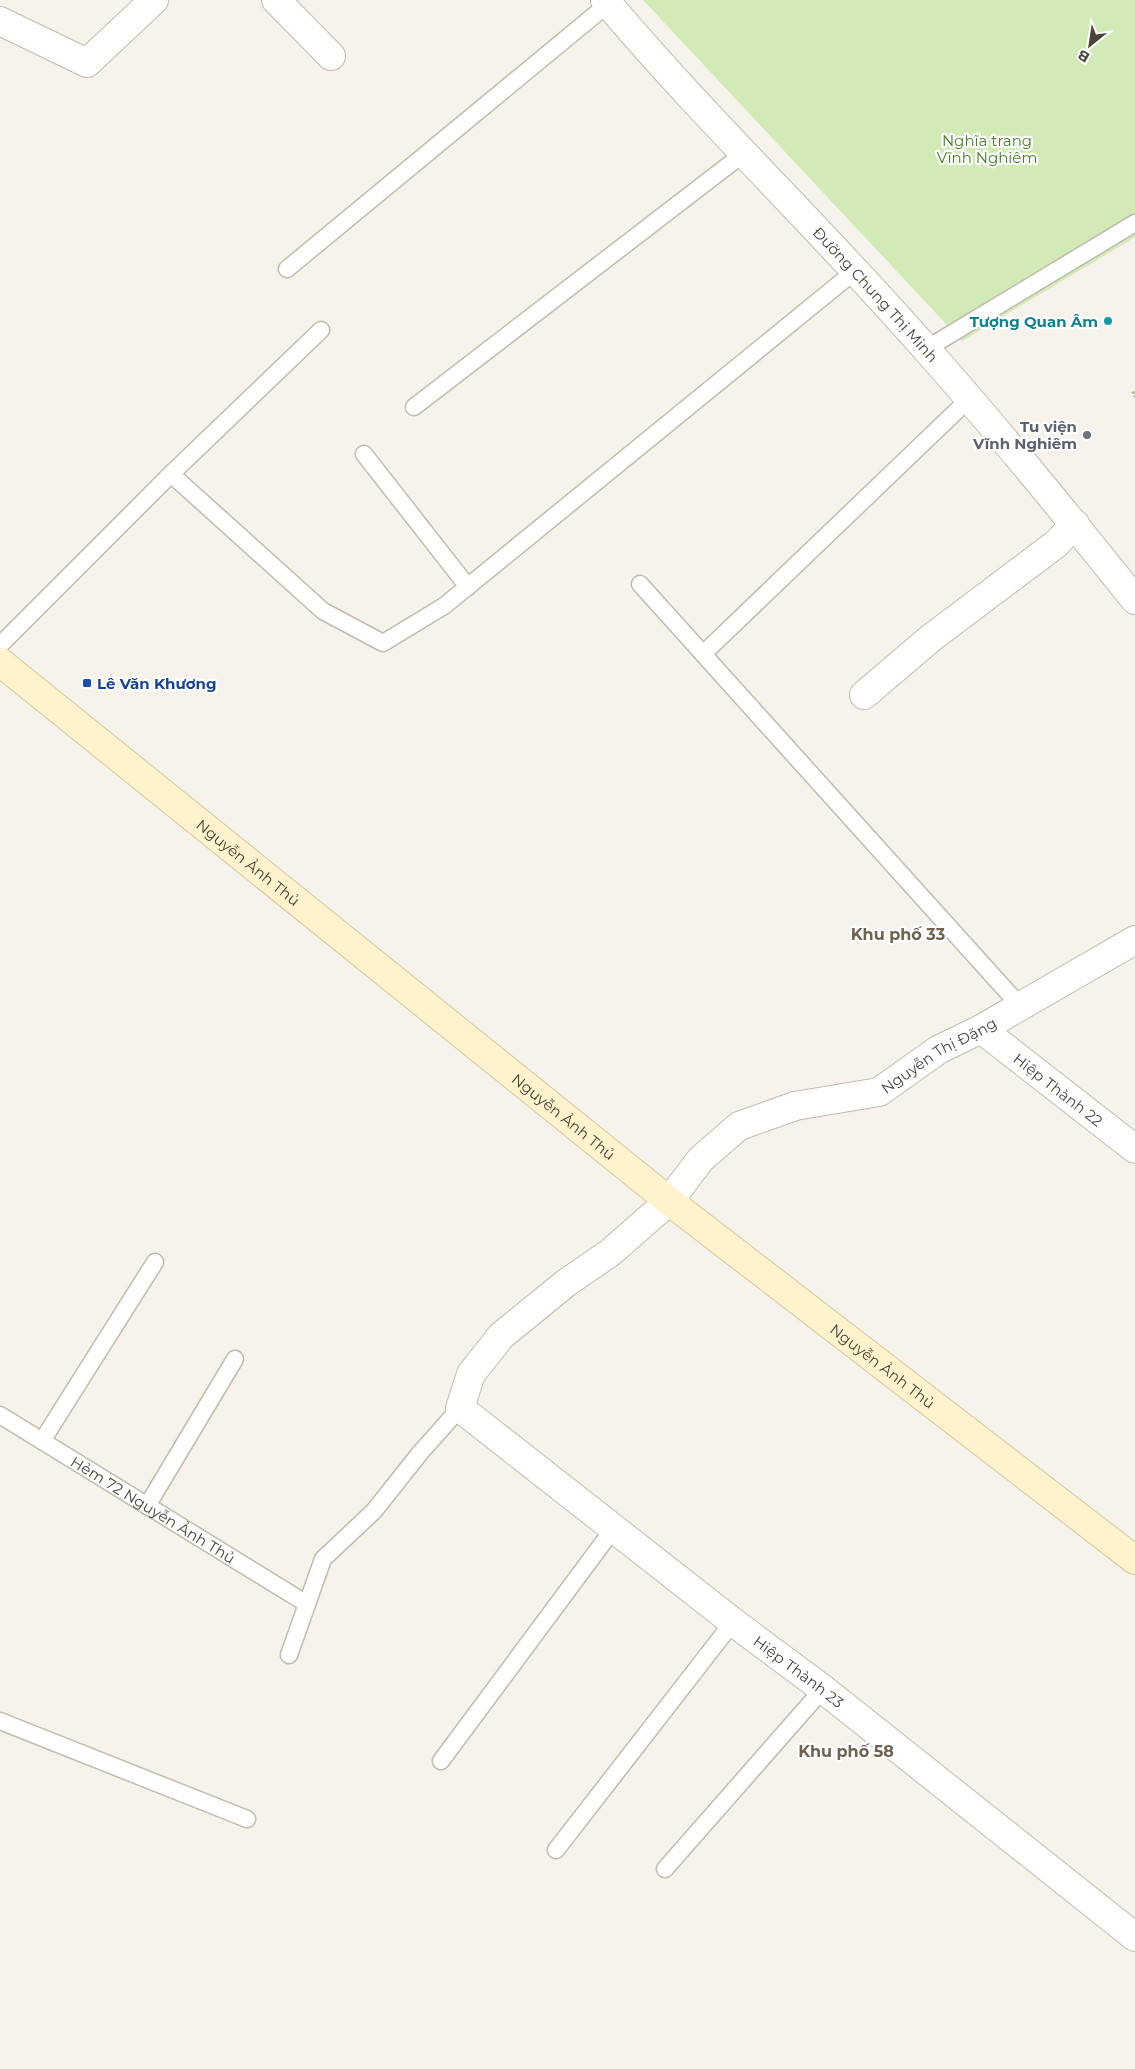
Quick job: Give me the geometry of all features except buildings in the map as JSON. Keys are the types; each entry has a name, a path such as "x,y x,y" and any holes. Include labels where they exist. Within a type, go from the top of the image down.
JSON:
{"main road":[{"name":"Nguyễn Ảnh Thủ","path":"0,662 669,1201 1135,1560"}],"street":[{"path":"0,21 87,63 154,0"},
{"path":"276,0 331,56"},
{"name":"Đường Chung Thị Minh","path":"606,2 743,154 855,271 926,349 1074,524 1135,600"},
{"path":"864,695 931,638 1056,544 1074,524"},
{"name":"Nguyễn Thị Đặng","path":"460,1408 471,1374 502,1336 566,1283 611,1252 669,1201 701,1159 740,1126 795,1106 879,1092 938,1050 981,1029 1135,940"},
{"name":"Hiệp Thành 22","path":"981,1029 1135,1149"},
{"name":"Hiệp Thành 23","path":"460,1408 733,1622 824,1689 1135,1937"}],"lane":[{"path":"288,269 606,2"},
{"path":"414,407 743,154"},
{"path":"926,349 1135,223"},
{"path":"171,474 323,611 383,643 444,606 855,271"},
{"path":"0,645 171,474 321,330"},
{"path":"703,654 969,399"},
{"path":"364,454 468,587"},
{"path":"640,584 1020,1006"},
{"path":"42,1441 155,1262"},
{"path":"147,1506 235,1358"},
{"path":"289,1655 323,1559 374,1511 420,1453 460,1408"},
{"name":"Hẻm 72 Nguyễn Ảnh Thủ","path":"0,1415 308,1604"},
{"path":"441,1760 614,1528"},
{"path":"556,1850 733,1622"},
{"path":"665,1869 824,1689"},
{"path":"0,1721 247,1819"}],"path":[{"path":"1135,392 1133,393 1135,397"}],"green space":[{"name":"Nghĩa trang Vĩnh Nghiêm","path":"643,0 1135,0 1135,237 962,341"}],"place":[{"name":"Tượng Quan Âm","path":"1108,321"},
{"name":"Tu viện Vĩnh Nghiêm","path":"1087,435"},
{"name":"Lê Văn Khương","path":"87,683"}],"district":[{"name":"Khu phố 33","path":"898,934"},
{"name":"Khu phố 58","path":"846,1751"}]}
